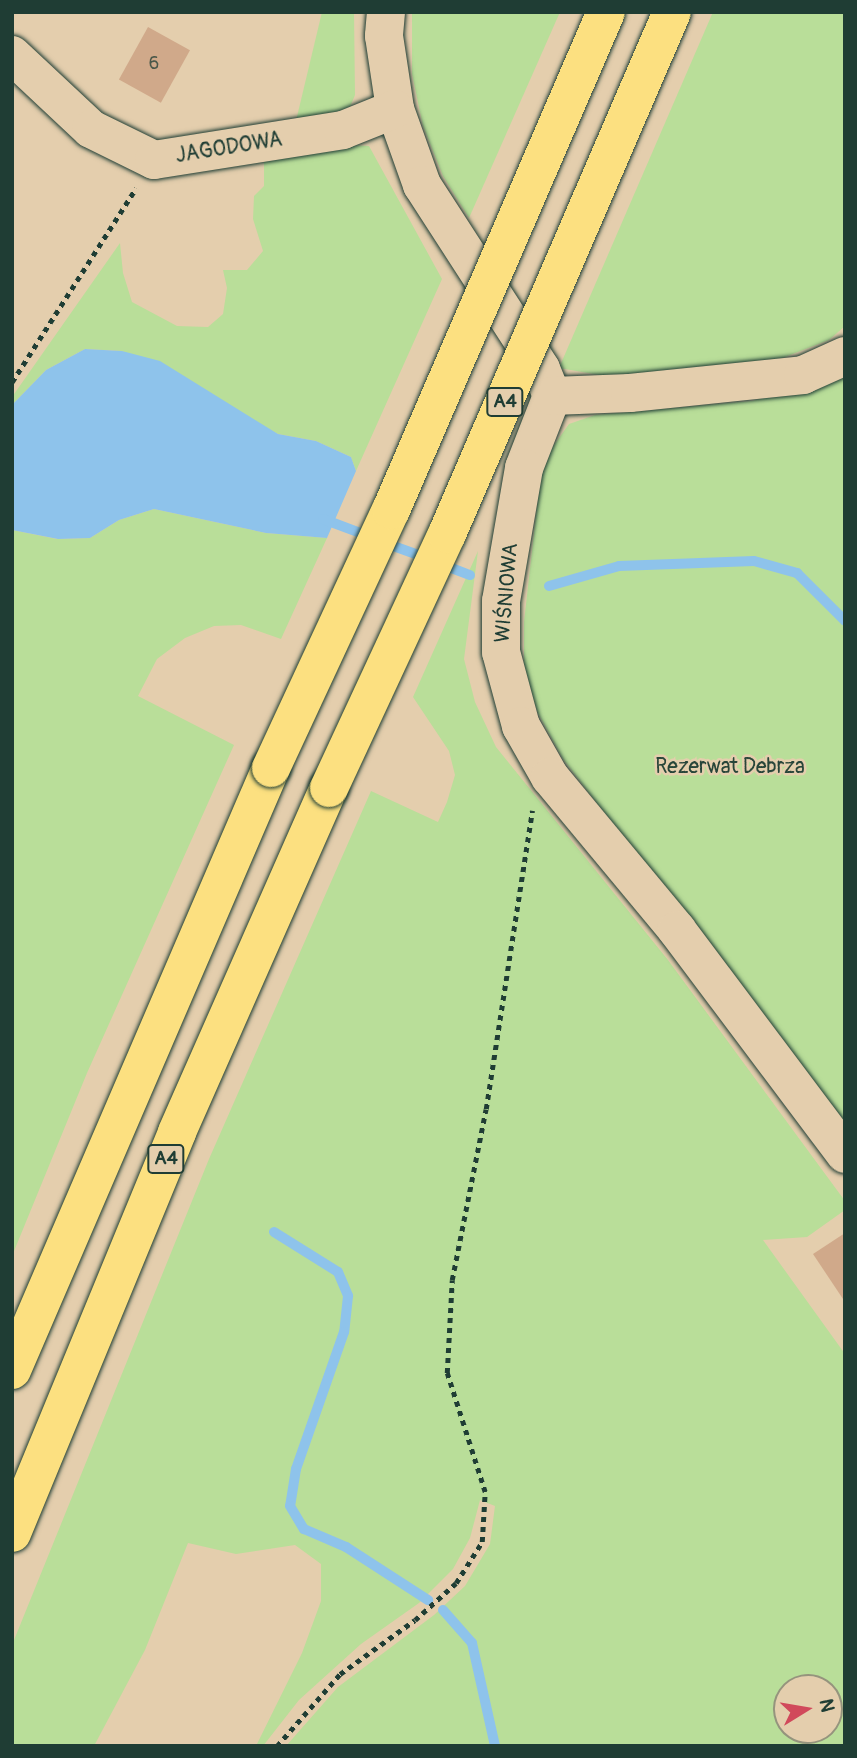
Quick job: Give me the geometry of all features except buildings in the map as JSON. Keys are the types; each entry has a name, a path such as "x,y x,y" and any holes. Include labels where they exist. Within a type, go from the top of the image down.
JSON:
{"highway":[{"path":"12,1370 271,768 391,510 606,12"},
{"name":"A4","path":"12,1533 171,1145 329,789 442,546 672,12"}],"street":[{"path":"386,12 384,36 395,109 422,186 541,369 552,396 667,390 803,375 845,356"},
{"name":"JAGODOWA","path":"12,55 91,129 154,160 343,130 395,109"},
{"name":"WIŚNIOWA","path":"552,396 524,468 501,601 501,652 508,689 535,751 550,777 677,930 845,1154"}],"path":[{"path":"12,382 154,160"},
{"path":"276,1746 340,1674 415,1620 456,1583 482,1542 485,1492 447,1373 452,1280 524,885 535,751"}],"green space":[{"path":"322,12 354,12 355,95 350,107 333,118 295,125"},
{"path":"412,12 560,12 469,218 443,176 423,126 412,74"},
{"path":"713,12 845,12 845,326 829,340 777,360 611,377 559,368"},
{"path":"349,145 369,146 442,279 356,471 351,457 316,441 278,434 122,351 85,349 46,370 12,405 12,397 120,243 123,273 132,302 177,326 208,327 223,314 227,288 223,270 247,270 263,251 253,219 254,196 264,186 264,160"},
{"name":"Rezerwat Debrza","path":"845,371 845,1127 563,759 538,713 524,672 524,622 542,462 569,424 595,415 752,401 825,382"},
{"path":"154,509 266,533 327,538 281,639 241,625 214,626 185,638 157,659 138,696 234,745 87,1073 12,1256 12,530 57,539 90,538 119,520"},
{"path":"478,551 464,659 475,702 496,747 668,960 845,1201 845,1210 807,1237 763,1240 845,1354 845,1746 286,1746 338,1687 434,1615 465,1586 490,1544 495,1506 480,1500 470,1538 453,1569 419,1603 361,1644 299,1700 263,1746 256,1746 302,1653 321,1601 321,1564 295,1545 236,1554 188,1543 145,1650 94,1746 12,1746 12,1645 209,1159 371,791 438,822 455,775 449,751 413,697"}],"water":[{"path":"85,349 122,351 160,361 278,434 316,441 351,457 356,471 327,538 266,533 154,509 119,520 90,538 58,539 12,530 12,405 46,370"}],"waterway":[{"path":"323,519 371,537"},
{"path":"385,543 427,558"},
{"path":"549,586 619,566 754,561 797,573 845,621"},
{"path":"441,564 470,575"},
{"path":"274,1232 338,1272 348,1296 344,1332 296,1469 290,1506 304,1529 346,1547 428,1600"},
{"path":"443,1610 472,1643 495,1746"}]}
